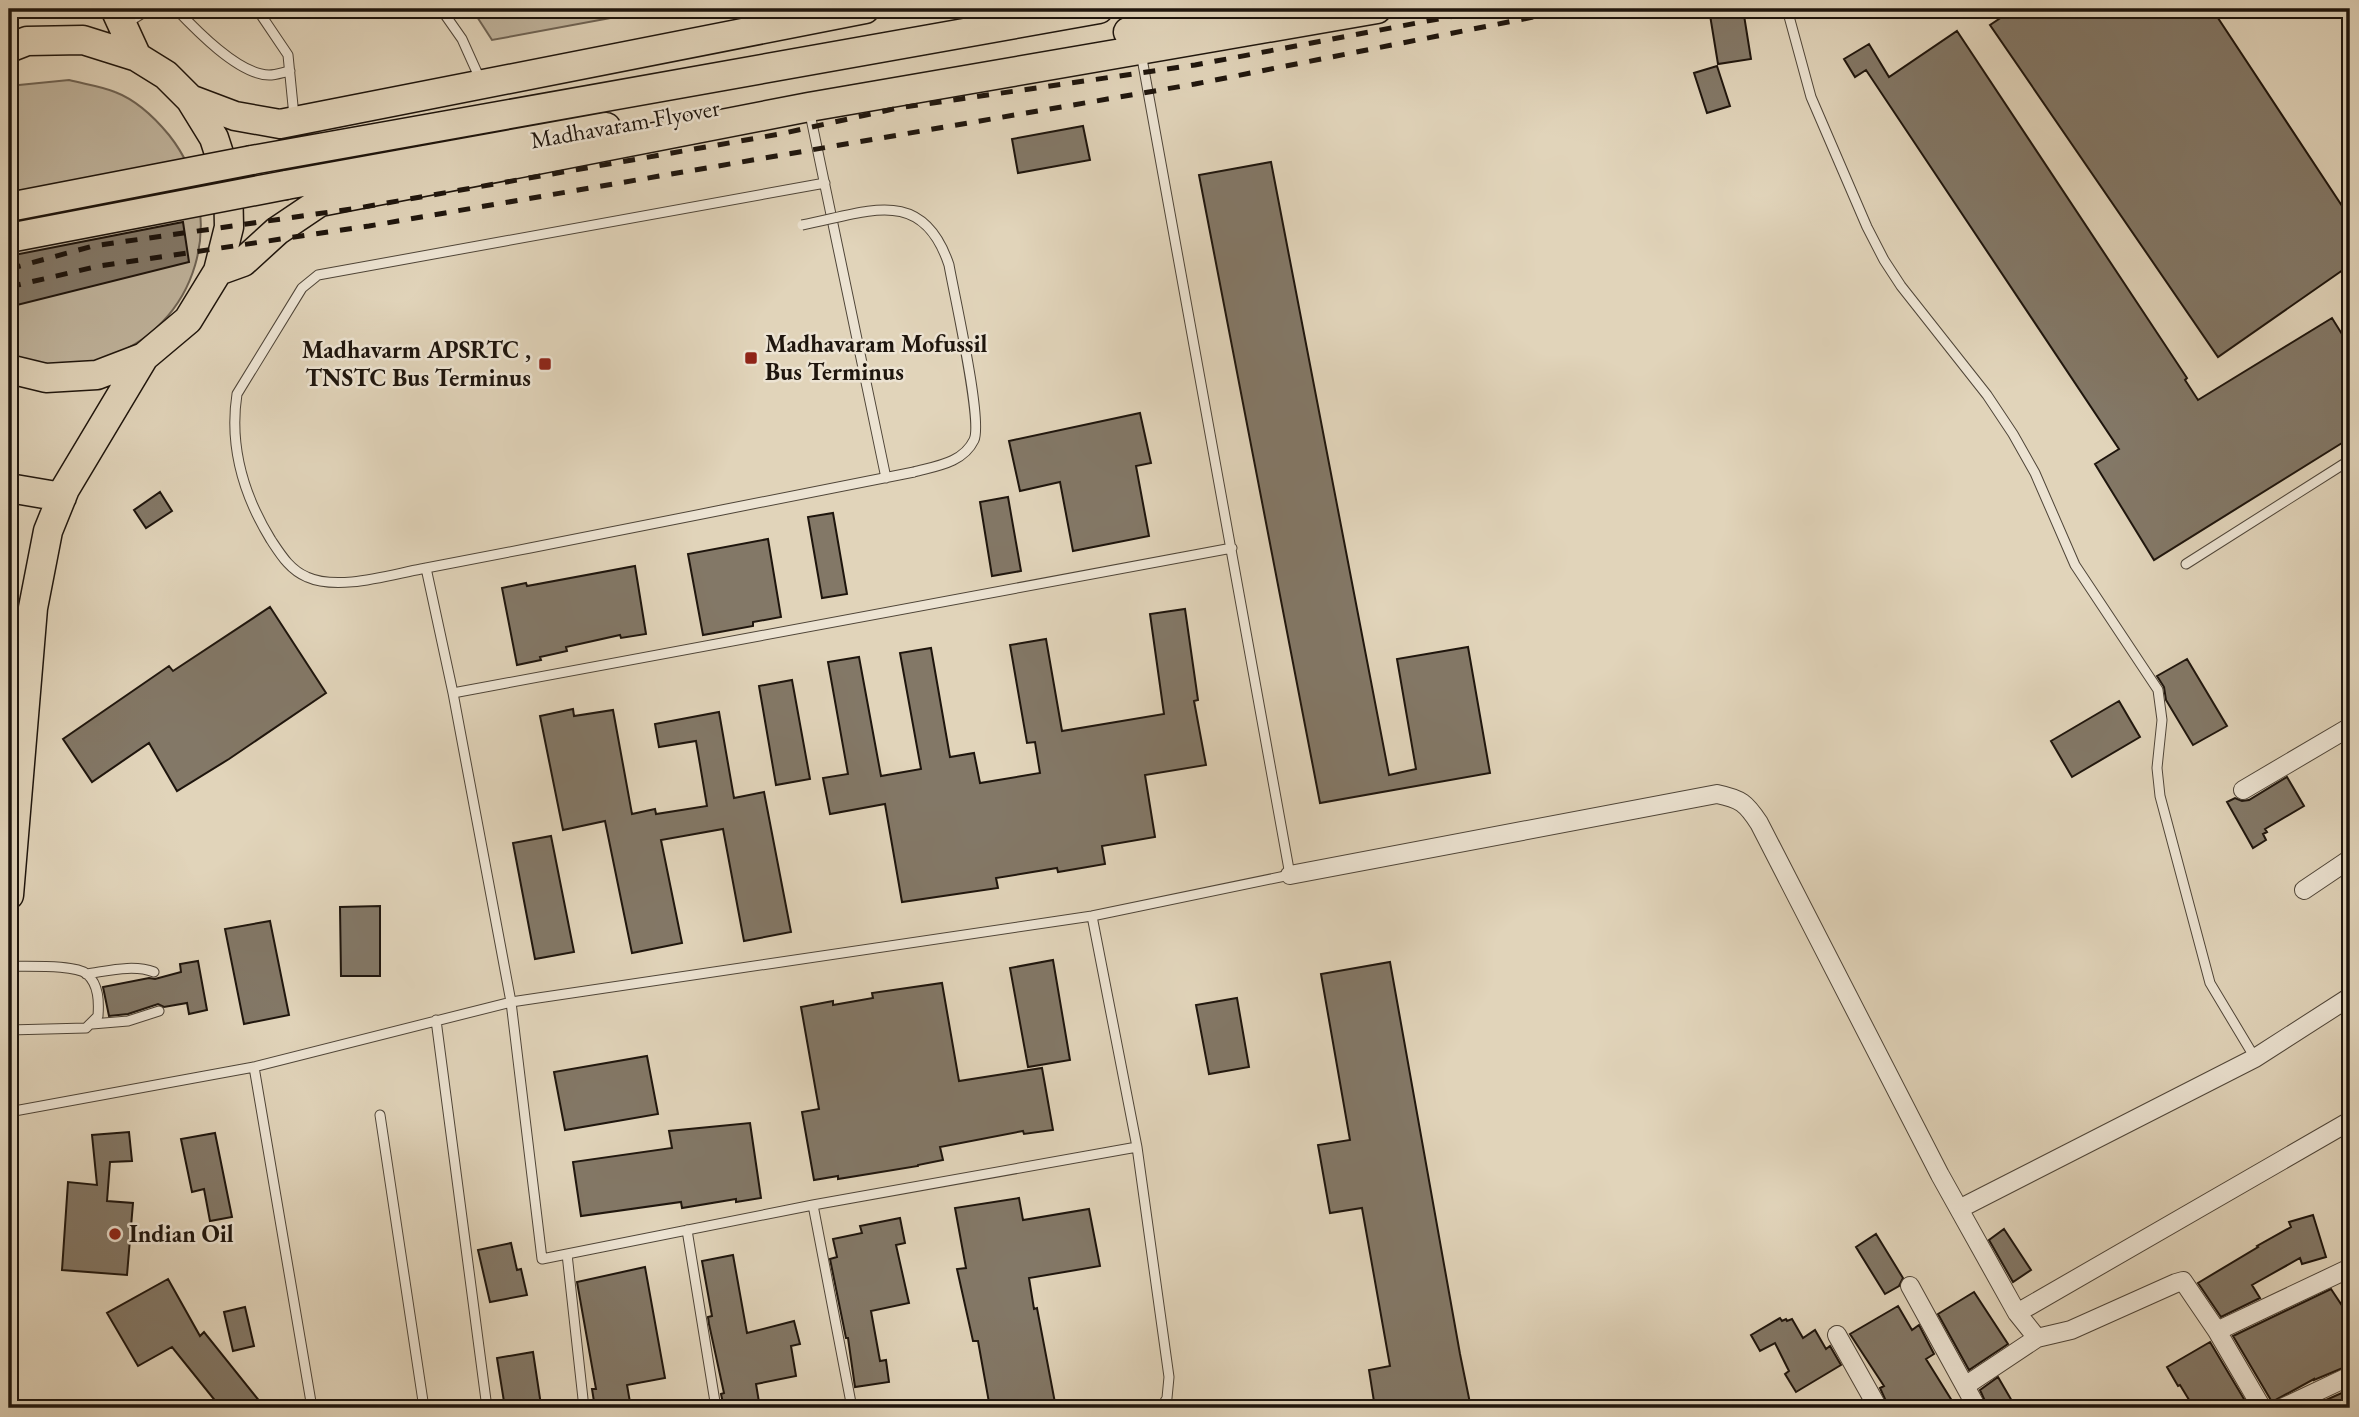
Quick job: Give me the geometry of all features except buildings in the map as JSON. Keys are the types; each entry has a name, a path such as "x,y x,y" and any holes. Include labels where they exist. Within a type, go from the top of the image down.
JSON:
{"main road":[{"path":"190,99 235,116 280,124 865,9"},
{"name":"Madhavaram Flyover","path":"9,207 252,160 1100,9"},
{"name":"Madhavaram Flyover","path":"9,238 313,180 1053,47 1241,9"},
{"path":"218,271 243,262 276,231 320,202 809,107 1377,9"},
{"path":"118,18 137,57"},
{"path":"9,48 27,41 83,40 137,57 166,75 190,99 214,138 228,181 229,227 218,271 188,320 144,357 97,375 46,378 9,369"},
{"path":"9,895 33,608 48,531 62,497 144,357"},
{"path":"9,488 62,497"}],"street":[{"path":"2243,790 2350,727"},
{"path":"1290,875 1717,794 1736,798 1748,807 1759,823 1959,1209 2017,1313 2037,1338"},
{"path":"2304,890 2350,859"},
{"path":"1959,1209 2255,1058 2350,998"},
{"path":"2017,1313 2350,1121"},
{"path":"2217,1331 2350,1268"},
{"path":"1965,1386 2037,1338 2071,1330 2183,1281 2217,1331 2262,1408"},
{"path":"1910,1286 1977,1408"},
{"path":"1837,1335 1878,1408"},
{"path":"2282,1408 2350,1376"}],"lane":[{"path":"118,18 149,9"},
{"path":"176,9 208,42 257,73 268,75 290,71"},
{"path":"257,9 288,55 295,121"},
{"path":"441,9 462,39 483,84"},
{"path":"1787,9 1811,97 1884,260 2014,434 2035,473 2075,565 2158,690 2162,720 2157,768 2160,796 2210,983 2255,1058"},
{"path":"9,1112 254,1067 510,1002 1092,916 1290,875 1140,48"},
{"path":"809,107 886,478"},
{"path":"802,225 896,209 913,214 924,222 944,249 969,373 977,430 969,448 956,460 886,478 344,582 327,583 309,579 294,571 280,554 259,519 246,491 236,443 234,413 237,394 302,288 318,275 825,183"},
{"path":"2186,564 2350,460"},
{"path":"453,693 1232,548"},
{"path":"426,568 453,693 510,1002 542,1259 813,1205 1136,1147"},
{"path":"1092,916 1136,1147 1169,1377 1167,1398 1161,1408"},
{"path":"9,966 75,970 86,974 127,969 154,972"},
{"path":"9,1030 86,1028 92,1024 98,1016 99,1001 96,987 86,974"},
{"path":"92,1024 128,1021 159,1011"},
{"path":"436,1020 487,1408"},
{"path":"254,1067 312,1408"},
{"path":"380,1115 424,1408"},
{"path":"813,1205 852,1408"},
{"path":"687,1230 716,1408"},
{"path":"568,1254 584,1408"}],"shaded area":[{"path":"472,9 659,9 492,40"},
{"path":"69,80 123,95 145,110 164,129 188,166 198,199 201,232 195,265 182,296 162,322 135,344 102,359 86,364 51,368 31,365 9,357 9,90 19,85"}],"railway":[{"path":"9,269 93,246 358,208 780,134 898,108 1195,65 1491,9"},
{"path":"9,287 99,266 369,226 1195,84 1574,9"}],"place":[{"name":"Madhavaram Mofussil Bus Terminus","path":"751,358"},
{"name":"Madhavarm APSRTC , TNSTC Bus Terminus","path":"545,364"},
{"name":"Indian Oil","path":"115,1234"}]}
